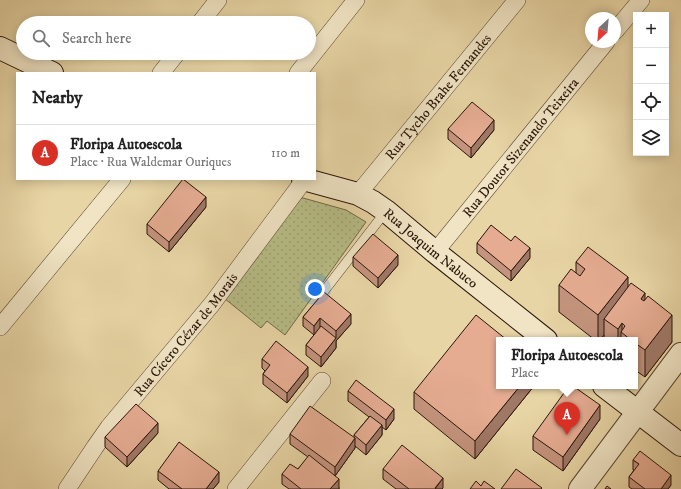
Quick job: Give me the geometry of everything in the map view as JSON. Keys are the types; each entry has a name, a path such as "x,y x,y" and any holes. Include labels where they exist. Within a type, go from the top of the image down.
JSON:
{"main road":[{"path":"0,48 16,56"},
{"path":"25,60 50,72"},
{"name":"Rua Joaquim Nabuco","path":"308,180 358,194 373,202 542,337"},
{"path":"580,489 681,354"},
{"path":"608,389 681,445"}],"street":[{"path":"205,16 218,0"},
{"path":"316,50 356,0"},
{"name":"Rua Tycho Brahe Fernandes","path":"358,194 517,0"},
{"path":"621,24 641,0"},
{"name":"Rua Doutor Sizenando Teixeira","path":"435,252 601,48"},
{"path":"162,72 171,60"},
{"path":"299,72 308,60"},
{"path":"0,327 121,180"},
{"name":"Rua Cícero Cézar de Morais","path":"67,489 94,447 109,427 212,304 303,180"},
{"path":"236,489 322,381"}],"lane":[{"path":"320,295 386,211"}],"green space":[{"path":"296,196 346,210 366,222 285,335 267,321 261,328 224,298"}],"building":[{"path":"472,102 494,120 471,148 448,129"},
{"path":"182,180 184,180 206,197 169,242 147,224"},
{"path":"491,225 511,241 515,236 530,248 511,271 477,243"},
{"path":"373,234 398,255 378,278 353,257"},
{"path":"588,247 628,277 598,315 559,285 571,269 580,276 585,269 576,262"},
{"path":"631,283 645,293 641,299 644,301 648,296 672,315 645,350 638,345 638,337 627,337 621,332 625,326 622,323 618,329 604,319"},
{"path":"324,292 351,314 336,331 320,318 314,326 303,317"},
{"path":"476,315 503,337 496,337 496,389 518,389 475,441 414,392"},
{"path":"321,326 336,338 321,357 306,345"},
{"path":"276,341 308,367 287,393 263,374 270,365 262,359"},
{"path":"356,380 394,409 386,420 348,391"},
{"path":"567,389 577,389 600,405 563,457 533,436"},
{"path":"136,404 158,423 127,457 105,437"},
{"path":"310,406 355,438 335,467 290,434"},
{"path":"370,416 382,425 366,445 354,435"},
{"path":"179,442 219,472 206,489 182,489 158,471"},
{"path":"402,445 443,478 435,488 436,489 409,489 383,469"},
{"path":"640,451 671,475 661,489 645,489 629,477 639,464 633,460"},
{"path":"309,455 339,479 330,489 301,489 282,474 290,464 298,469"},
{"path":"516,469 542,488 501,489"},
{"path":"476,481 481,486 484,481 495,489 470,489"}],"place":[{"name":"Floripa Autoescola","path":"567,435"}]}
